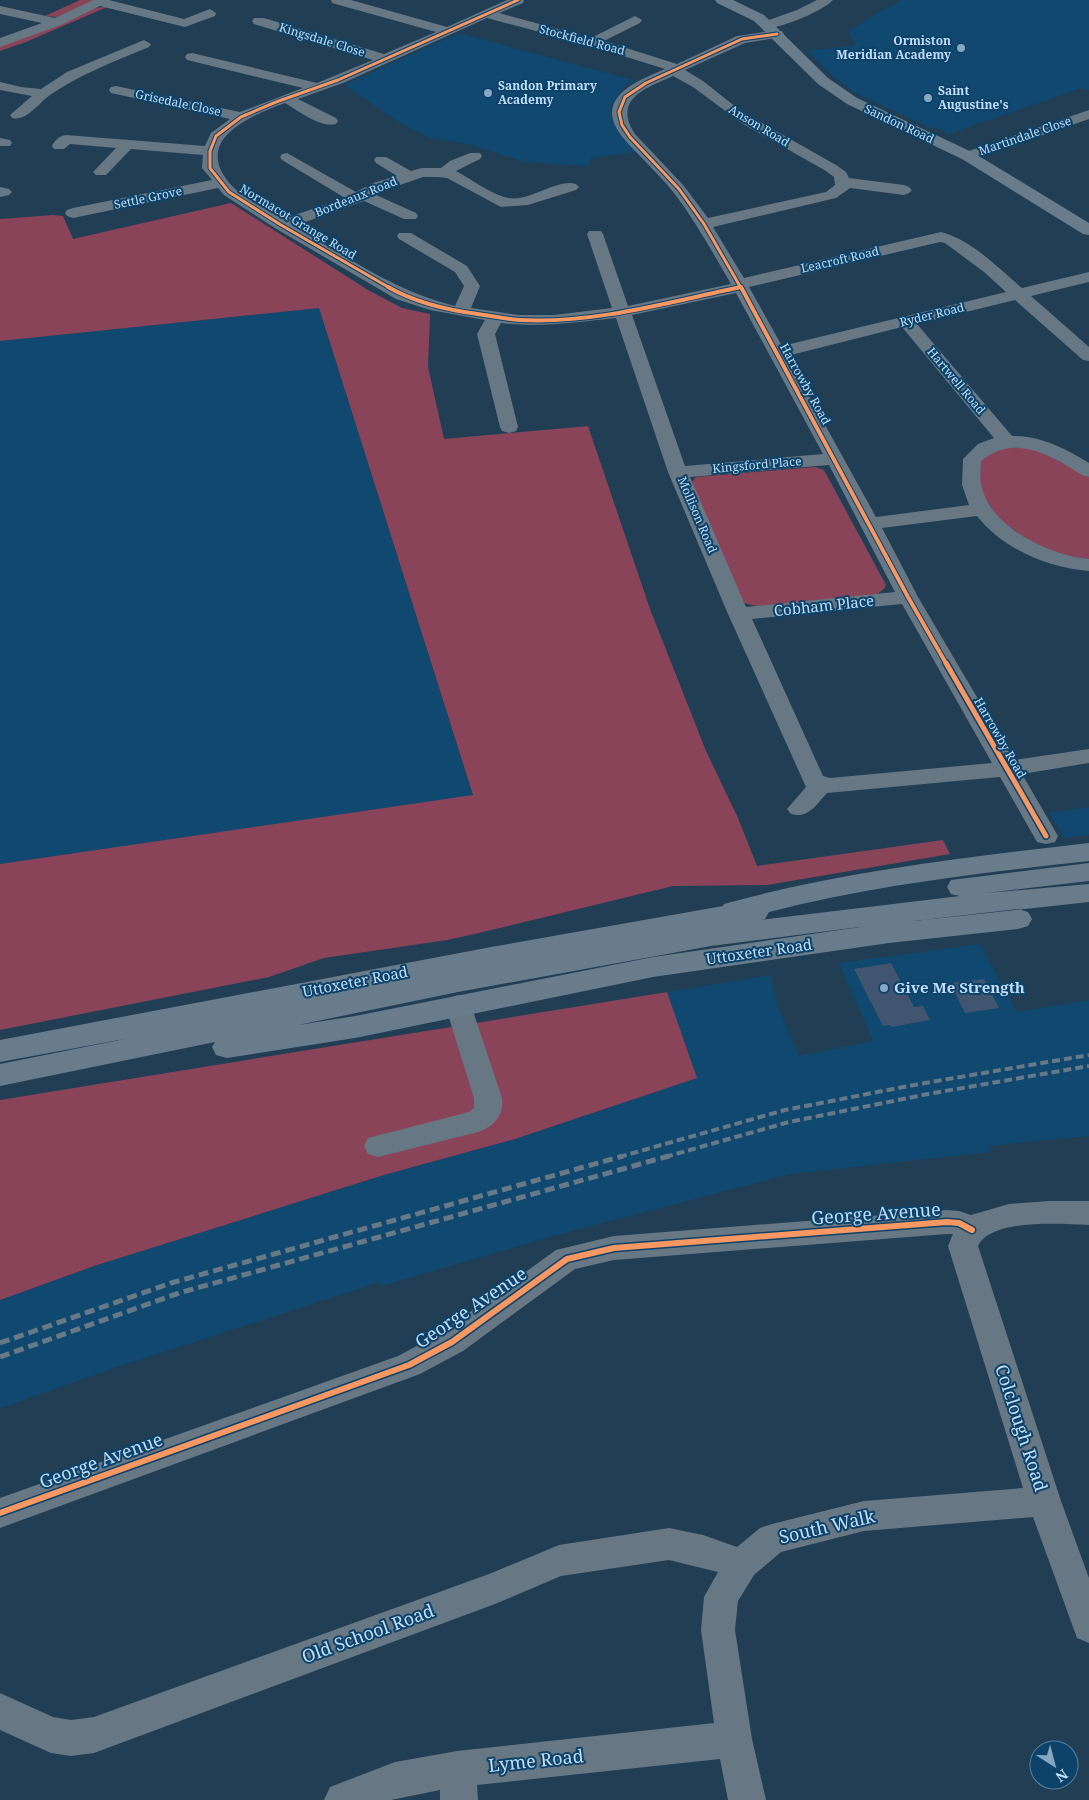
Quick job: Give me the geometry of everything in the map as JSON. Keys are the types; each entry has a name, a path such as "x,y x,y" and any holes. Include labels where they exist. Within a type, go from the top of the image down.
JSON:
{"highway":[{"name":"Sandon Road","path":"722,0 759,18 797,58 823,81 852,101 968,156 1089,230"},
{"path":"711,917 769,901 862,883 975,865 1089,852"},
{"path":"711,917 1089,872"},
{"path":"0,1075 458,982 711,936 972,904 1089,893"},
{"name":"Uttoxeter Road","path":"0,1081 101,1069 355,1027 654,968 815,943 889,933 1089,912"},
{"name":"Uttoxeter Road","path":"0,1051 138,1026 451,963 711,917"}],"street":[{"path":"338,0 448,31"},
{"path":"65,140 210,151 216,136 241,116 385,60 518,0"},
{"name":"Harrowby Road","path":"827,0 772,30 742,39 674,69 625,97 619,112 622,125 630,137 679,189 704,224 740,285 908,597 1046,836"},
{"path":"0,43 56,22 101,1 187,26 212,14"},
{"path":"0,10 56,22"},
{"name":"Stockfield Road","path":"486,14 593,42 674,69"},
{"path":"593,42 634,20"},
{"name":"Kingsdale Close","path":"258,27 274,26 385,60"},
{"path":"17,115 44,93 72,75 144,44"},
{"path":"192,57 318,87"},
{"name":"Anson Road","path":"674,69 694,80 738,115 831,168 841,175 842,182"},
{"path":"0,86 21,91 44,93"},
{"name":"Grisedale Close","path":"116,90 241,116"},
{"path":"286,98 316,115 334,122"},
{"name":"Martindale Close","path":"968,156 1087,116"},
{"path":"101,172 127,145"},
{"name":"Normacot Grange Road","path":"210,151 210,168 229,192 281,225 402,295 430,305 495,317 554,320 623,312 740,285"},
{"path":"397,151 376,163 408,176"},
{"path":"444,173 456,164 475,156"},
{"path":"287,157 359,196 407,211"},
{"name":"Bordeaux Road","path":"281,225 359,196 378,186 422,173 451,174 501,202 508,203 522,202 570,187"},
{"path":"704,224 831,195 843,186 842,182 904,190"},
{"name":"Settle Grove","path":"73,213 222,183"},
{"name":"Leacroft Road","path":"740,285 945,231 951,240 1019,293 1089,356"},
{"name":"Mollison Road","path":"595,234 678,472 814,781 821,785"},
{"path":"405,236 461,269 472,286 461,312"},
{"name":"Ryder Road","path":"776,353 1089,277"},
{"path":"495,317 486,334 508,427"},
{"name":"Hartwell Road","path":"906,321 1006,441"},
{"path":"1089,471 1048,449 1034,444 1006,441 988,446 972,458 971,469 972,490 983,509 1008,533 1038,553 1072,564 1089,565"},
{"name":"Kingsford Place","path":"678,472 835,459"},
{"path":"869,524 983,509"},
{"name":"Cobham Place","path":"739,614 908,597"},
{"path":"799,809 821,785 828,786 1006,769 1089,756"},
{"path":"378,1146 478,1121 486,1115 490,1108 488,1098 445,1008"},
{"path":"972,1230 982,1223 1022,1214 1089,1213"},
{"name":"George Avenue","path":"0,1512 409,1365 452,1342 567,1259 614,1248 947,1222 959,1223 972,1230"},
{"name":"Colclough Road","path":"972,1230 963,1246 964,1256 1044,1501 1089,1626"},
{"name":"South Walk","path":"747,1800 734,1739 718,1630 722,1597 742,1564 772,1539 864,1516 1044,1501"},
{"name":"Old School Road","path":"0,1711 51,1735 71,1738 94,1735 495,1588 559,1561 669,1544 702,1551 742,1564"},
{"name":"Lyme Road","path":"343,1800 395,1780 458,1785 734,1739"}],"shaded area":[{"path":"80,0 97,0 58,17 45,16"},
{"name":"Ormiston Meridian Academy","path":"901,0 1089,0 1089,90 1078,89 949,134 937,128 933,129 854,92 833,76 808,51 856,45 848,31"},
{"path":"107,7 26,42 0,51 0,46 95,8"},
{"name":"Sandon Primary Academy","path":"459,33 636,81 626,85 610,108 612,119 636,152 591,158 588,166 524,162 468,144 431,138 399,122 344,85"},
{"path":"231,203 368,290 402,308 430,314 428,367 444,439 588,426 650,609 706,751 738,818 757,866 943,840 950,854 767,885 673,886 447,940 324,958 269,977 0,1030 0,864 473,795 319,308 0,341 0,219 63,216 73,239"},
{"path":"319,308 473,796 0,864 0,341"},
{"path":"1032,447 1089,477 1089,560 1042,550 1000,520 979,490 979,460 993,448"},
{"path":"815,467 824,470 886,585 884,589 877,594 760,607 744,603 691,483 696,477"},
{"path":"1089,807 1089,835 1065,838 1049,813"},
{"path":"980,944 1017,1012 1089,1000 1089,1136 989,1146 990,1152 791,1174 549,1237 382,1286 380,1282 123,1365 0,1408 0,1300 97,1265 384,1175 515,1139 697,1078 667,992 770,975 778,1007 799,1056 873,1041 839,963"},
{"path":"667,992 697,1078 515,1139 384,1175 97,1265 0,1300 0,1100"}],"building":[{"name":"Give Me Strength","path":"891,963 914,1007 923,1006 930,1020 891,1027 890,1025 883,1026 854,969"},
{"path":"984,979 999,1008 965,1013 950,983"}],"railway":[{"path":"619,1157 785,1110 919,1084 1089,1055"},
{"path":"665,1157 789,1122 928,1094 1089,1066"},
{"path":"0,1343 171,1283 623,1156"},
{"path":"0,1357 179,1293 669,1156"}],"cycle path":[{"path":"518,0 338,80 276,102 241,117 216,136 210,151 210,168 229,192 281,225 402,295 430,305 461,312 519,320 554,320 623,312 741,287"},
{"path":"777,34 742,39 646,83 625,97 619,112 622,125 630,137 679,189 704,224 835,459 908,597 1046,836"},
{"path":"0,1513 409,1365 452,1342 567,1259 614,1248 947,1222 959,1223 972,1230"}],"place":[{"name":"Ormiston Meridian Academy","path":"961,48"},
{"name":"Sandon Primary Academy","path":"488,93"},
{"name":"Saint Augustine's","path":"928,98"},
{"name":"Give Me Strength","path":"884,988"}]}
